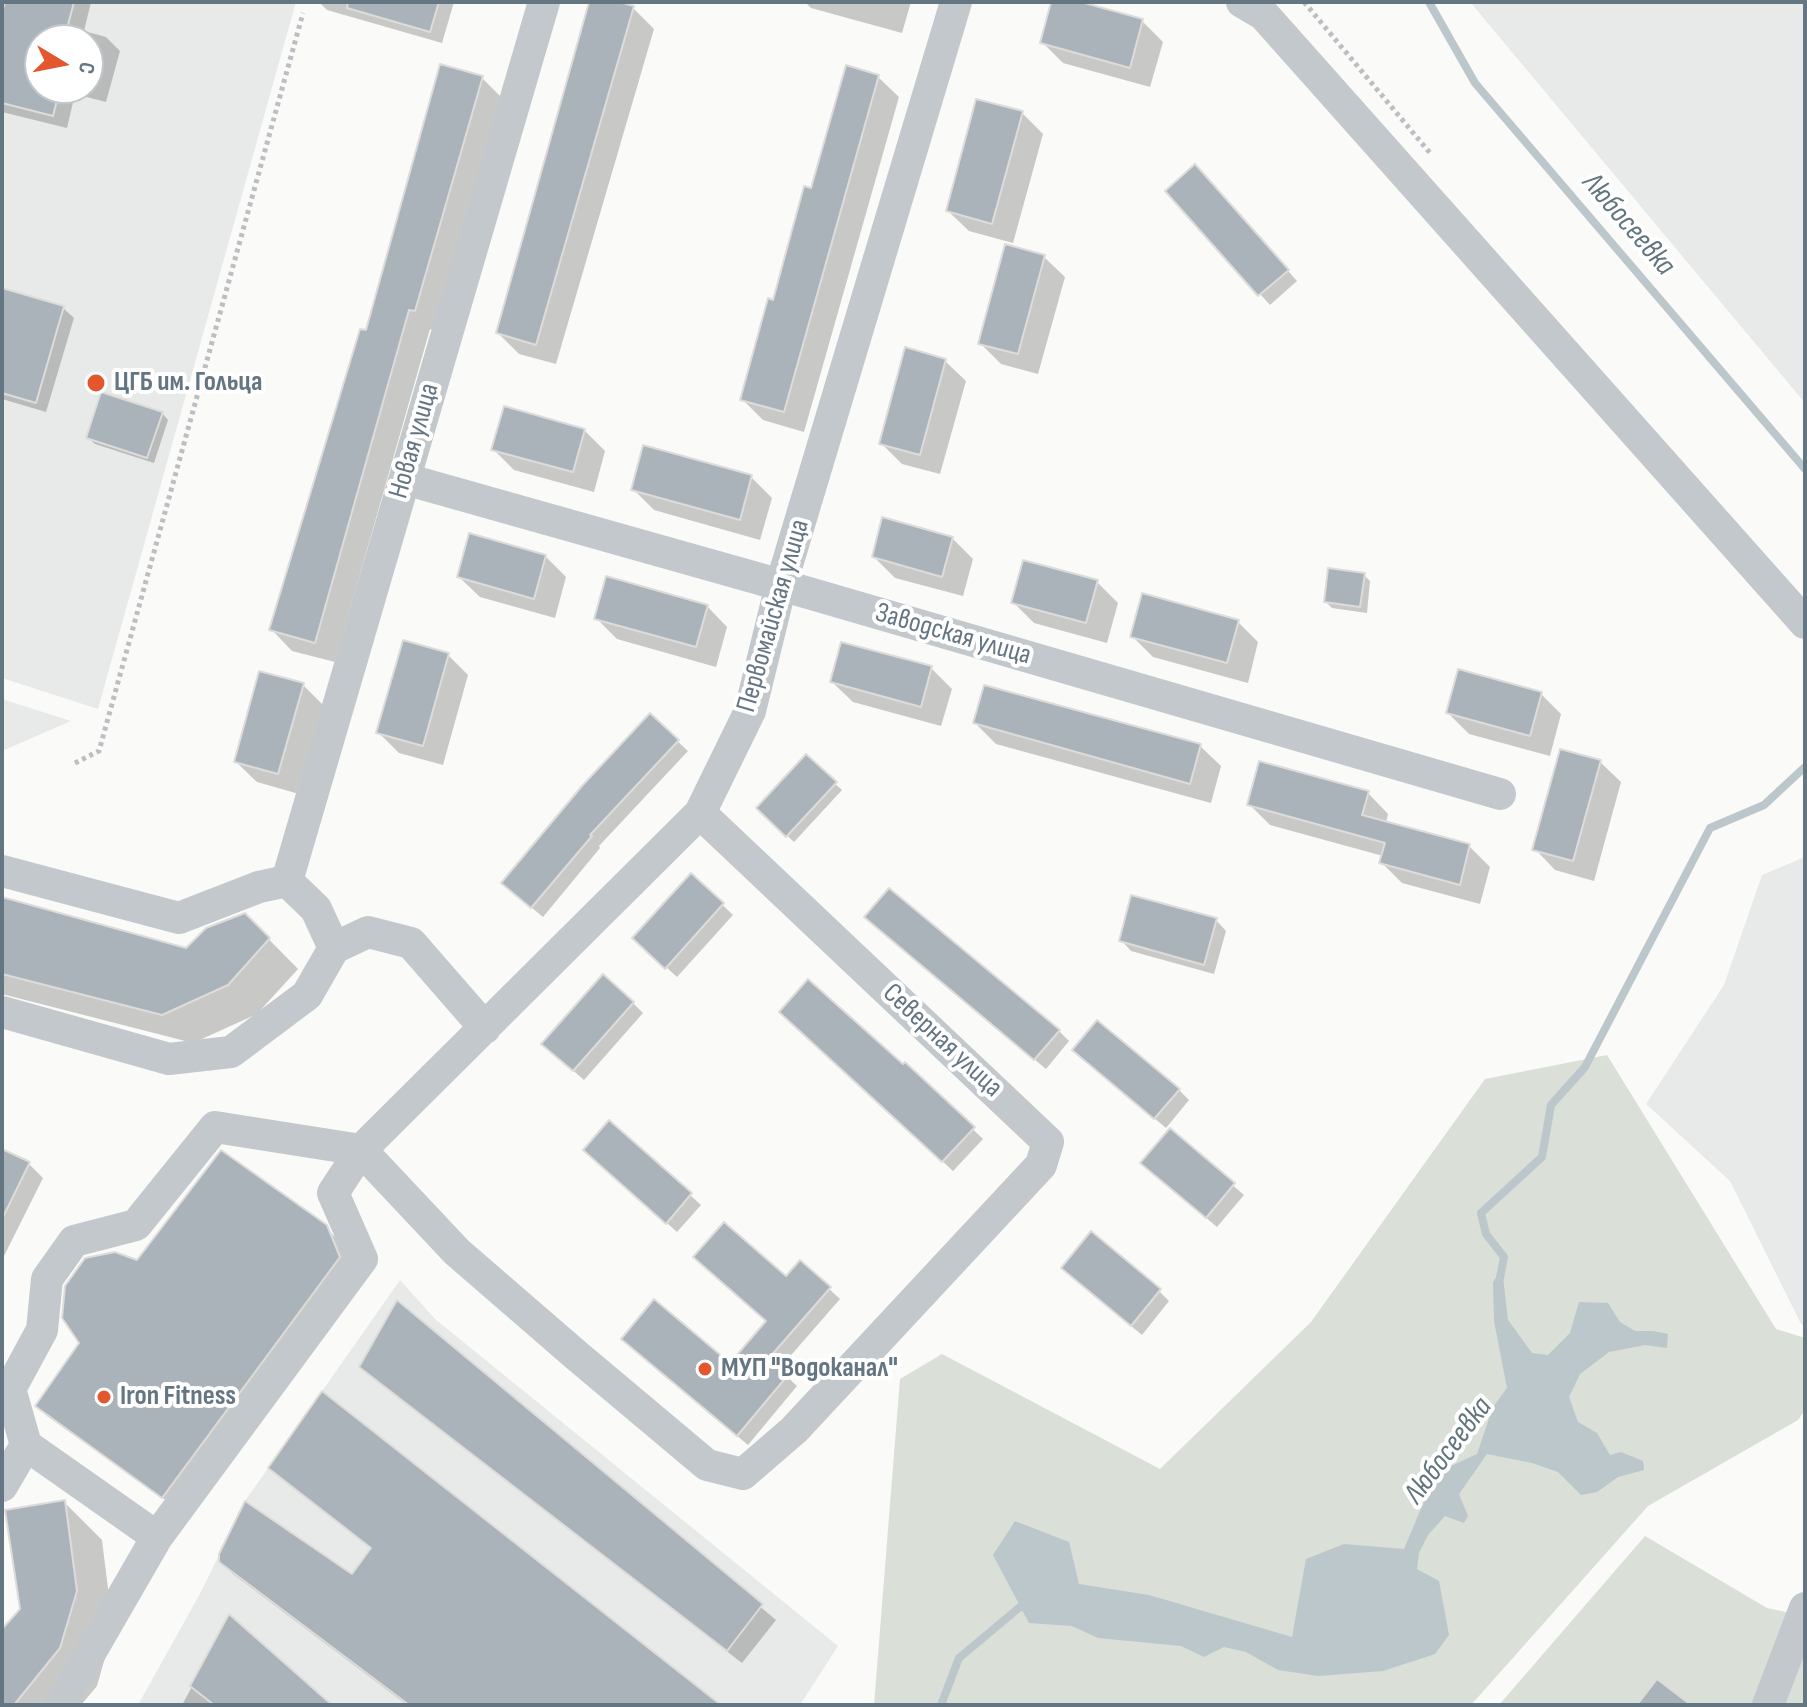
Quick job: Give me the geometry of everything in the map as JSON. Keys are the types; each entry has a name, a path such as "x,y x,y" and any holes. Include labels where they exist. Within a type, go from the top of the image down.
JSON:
{"street":[{"name":"Новая улица","path":"287,881 544,2"},
{"name":"Первомайская улица","path":"157,1537 362,1259 333,1193 361,1150 700,813 750,711 781,585 956,2"},
{"path":"1242,2 1264,15 1805,623"},
{"name":"Заводская улица","path":"405,479 1500,794"},
{"name":"Северная улица","path":"361,1150 457,1252 707,1465 743,1474 794,1430 1041,1165 1048,1142 700,813"},
{"path":"2,871 179,918 259,887 287,881 316,909 334,948"},
{"path":"2,1012 169,1059 231,1052 307,995 334,948 368,932 411,943 485,1028"},
{"path":"60,1705 157,1537 26,1445 10,1389 42,1330 47,1279 74,1241 136,1225 215,1127 361,1150"},
{"path":"2,1486 26,1445"},
{"path":"1768,1705 1805,1608"}],"path":[{"path":"75,763 99,751 303,13"}],"shaded area":[{"name":"ЦГБ им. Гольца","path":"2,2 296,2 98,709 2,678"},
{"path":"1470,2 1805,2 1805,403"},
{"path":"2,699 71,721 2,751"},
{"path":"1805,857 1805,1326 1801,1324 1730,1181 1646,1104 1724,985 1762,875"},
{"path":"1607,1055 1776,1329 1805,1338 1805,1410 1798,1420 1648,1506 1471,1705 874,1705 900,1379 942,1354 1160,1469 1311,1322 1485,1079"},
{"path":"1502,1268 1508,1320 1532,1353 1548,1355 1570,1333 1579,1302 1608,1303 1620,1322 1635,1331 1668,1334 1667,1348 1645,1345 1609,1352 1580,1374 1569,1397 1578,1422 1597,1433 1610,1455 1621,1452 1643,1461 1644,1470 1618,1477 1597,1492 1581,1495 1558,1472 1487,1454 1459,1494 1468,1516 1464,1523 1445,1516 1428,1535 1419,1553 1417,1569 1439,1581 1449,1635 1435,1654 1383,1671 1318,1676 1278,1670 1246,1652 1224,1647 1204,1657 1181,1646 1098,1638 1072,1626 1029,1623 993,1555 1015,1521 1069,1542 1079,1584 1149,1595 1292,1637 1306,1559 1344,1544 1404,1549 1436,1473 1477,1454 1493,1407 1507,1388 1494,1321 1493,1282"},
{"path":"400,1280 435,1319 838,1646 800,1705 138,1705 202,1590 245,1501"},
{"path":"1645,1536 1767,1608 1805,1616 1805,1705 1499,1705"}],"building":[{"path":"5,2 74,2 68,24 24,24 24,104 56,104 53,116 2,103 2,12"},
{"path":"348,2 439,2 430,32 347,8"},
{"path":"589,2 619,2 634,6 536,345 496,333"},
{"path":"1051,2 1081,2 1143,19 1130,68 1040,43"},
{"path":"440,64 483,76 415,311 409,310 315,643 269,630 360,329 366,330"},
{"path":"846,65 879,75 784,412 740,400 768,298 773,300 804,186 811,188"},
{"path":"976,99 1023,111 992,224 946,211"},
{"path":"1195,164 1289,270 1258,296 1165,191"},
{"path":"1005,244 1045,255 1018,354 978,344"},
{"path":"2,288 64,306 36,403 2,393"},
{"path":"905,347 946,359 920,455 879,444"},
{"path":"101,392 163,412 147,458 86,438"},
{"path":"504,406 585,429 573,472 491,450"},
{"path":"643,445 752,475 740,520 631,490"},
{"path":"882,517 953,537 942,577 872,557"},
{"path":"469,533 546,555 534,599 457,577"},
{"path":"1023,560 1098,580 1086,623 1011,603"},
{"path":"1328,568 1365,573 1360,607 1324,602"},
{"path":"606,576 708,605 696,647 594,619"},
{"path":"1142,593 1239,620 1227,663 1130,637"},
{"path":"403,640 449,653 423,746 376,733"},
{"path":"841,642 932,666 921,707 830,682"},
{"path":"1458,669 1542,692 1530,736 1446,713"},
{"path":"259,671 304,683 278,774 234,762"},
{"path":"984,685 1201,744 1190,784 973,723"},
{"path":"650,713 679,740 590,835 531,908 501,883 582,786"},
{"path":"1560,749 1601,760 1573,861 1532,850"},
{"path":"806,754 837,782 786,837 756,808"},
{"path":"1259,761 1369,791 1362,815 1470,844 1460,885 1379,863 1385,843 1247,805"},
{"path":"691,873 724,903 665,969 632,938"},
{"path":"889,888 1060,1030 1034,1060 864,917"},
{"path":"1131,895 1217,918 1204,965 1119,941"},
{"path":"2,897 186,948 206,928 245,913 270,938 228,985 162,1015 2,974"},
{"path":"603,974 634,1002 573,1071 541,1044"},
{"path":"808,979 975,1127 942,1162 779,1012"},
{"path":"1097,1020 1180,1089 1154,1119 1072,1050"},
{"path":"609,1120 692,1193 666,1224 583,1150"},
{"path":"1170,1128 1235,1183 1206,1218 1140,1163"},
{"path":"2,1149 30,1162 2,1219"},
{"path":"221,1150 327,1225 340,1257 162,1498 35,1406 79,1343 62,1318 65,1286 85,1258 115,1252 137,1260"},
{"path":"724,1222 786,1276 800,1260 831,1287 769,1358 788,1375 737,1436 621,1339 654,1299 730,1363 766,1321 693,1257"},
{"path":"1091,1231 1161,1289 1131,1326 1061,1268"},
{"path":"397,1300 763,1604 727,1651 359,1367"},
{"path":"322,1391 721,1705 409,1705 219,1562 219,1554 245,1501 352,1574 371,1548 268,1468"},
{"path":"65,1500 77,1591 60,1648 14,1705 2,1705 2,1629 20,1609 5,1510"},
{"path":"229,1614 332,1705 214,1705 190,1686"},
{"path":"1657,1679 1691,1705 1637,1705"}],"waterway":[{"name":"Любосеевка","path":"1429,2 1475,83 1805,469"},
{"name":"Любосеевка","path":"1500,1278 1504,1257 1486,1234 1481,1213 1542,1157 1551,1105 1585,1067 1710,828 1764,805 1805,767"},
{"name":"Любосеевка","path":"941,1705 959,1658 1020,1607 1028,1608"}],"place":[{"name":"ЦГБ им. Гольца","path":"96,383"},
{"name":"МУП \"Водоканал\"","path":"705,1369"},
{"name":"Iron Fitness","path":"104,1397"}]}
